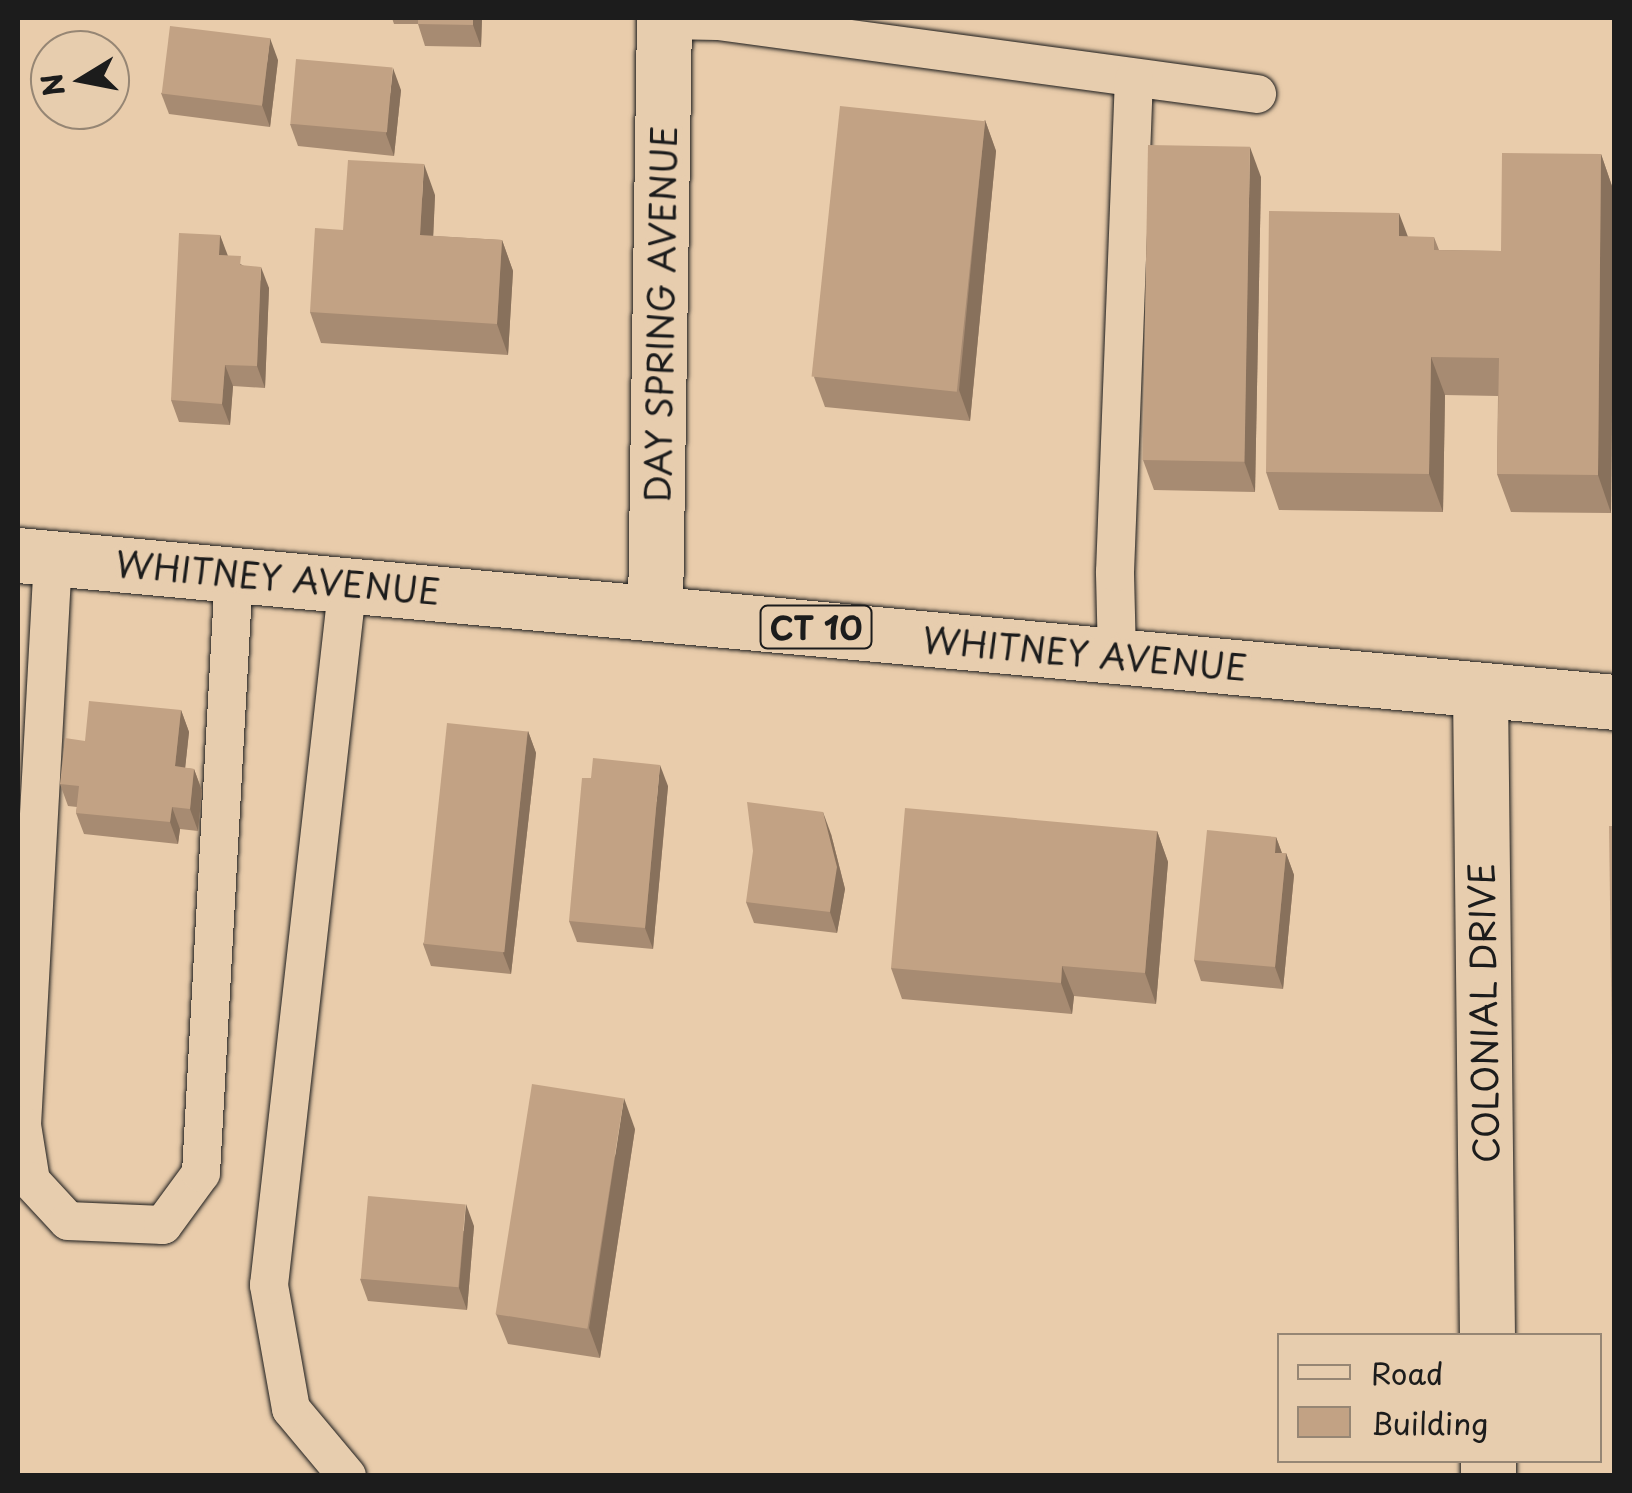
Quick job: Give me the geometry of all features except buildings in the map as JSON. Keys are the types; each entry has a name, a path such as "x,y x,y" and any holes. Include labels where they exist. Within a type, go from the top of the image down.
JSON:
{"main road":[{"name":"DAY SPRING AVENUE","path":"655,610 664,19"},
{"name":"WHITNEY AVENUE","path":"35,556 655,610 1614,702"},
{"name":"COLONIAL DRIVE","path":"1480,690 1487,1333"}],"lane":[{"path":"664,19 718,21 1257,94"},
{"path":"1117,656 1115,572 1134,79"},
{"path":"35,556 22,1126 31,1181 68,1221 162,1225 201,1173 234,574"},
{"path":"346,1476 290,1409 269,1285 348,582"}]}
